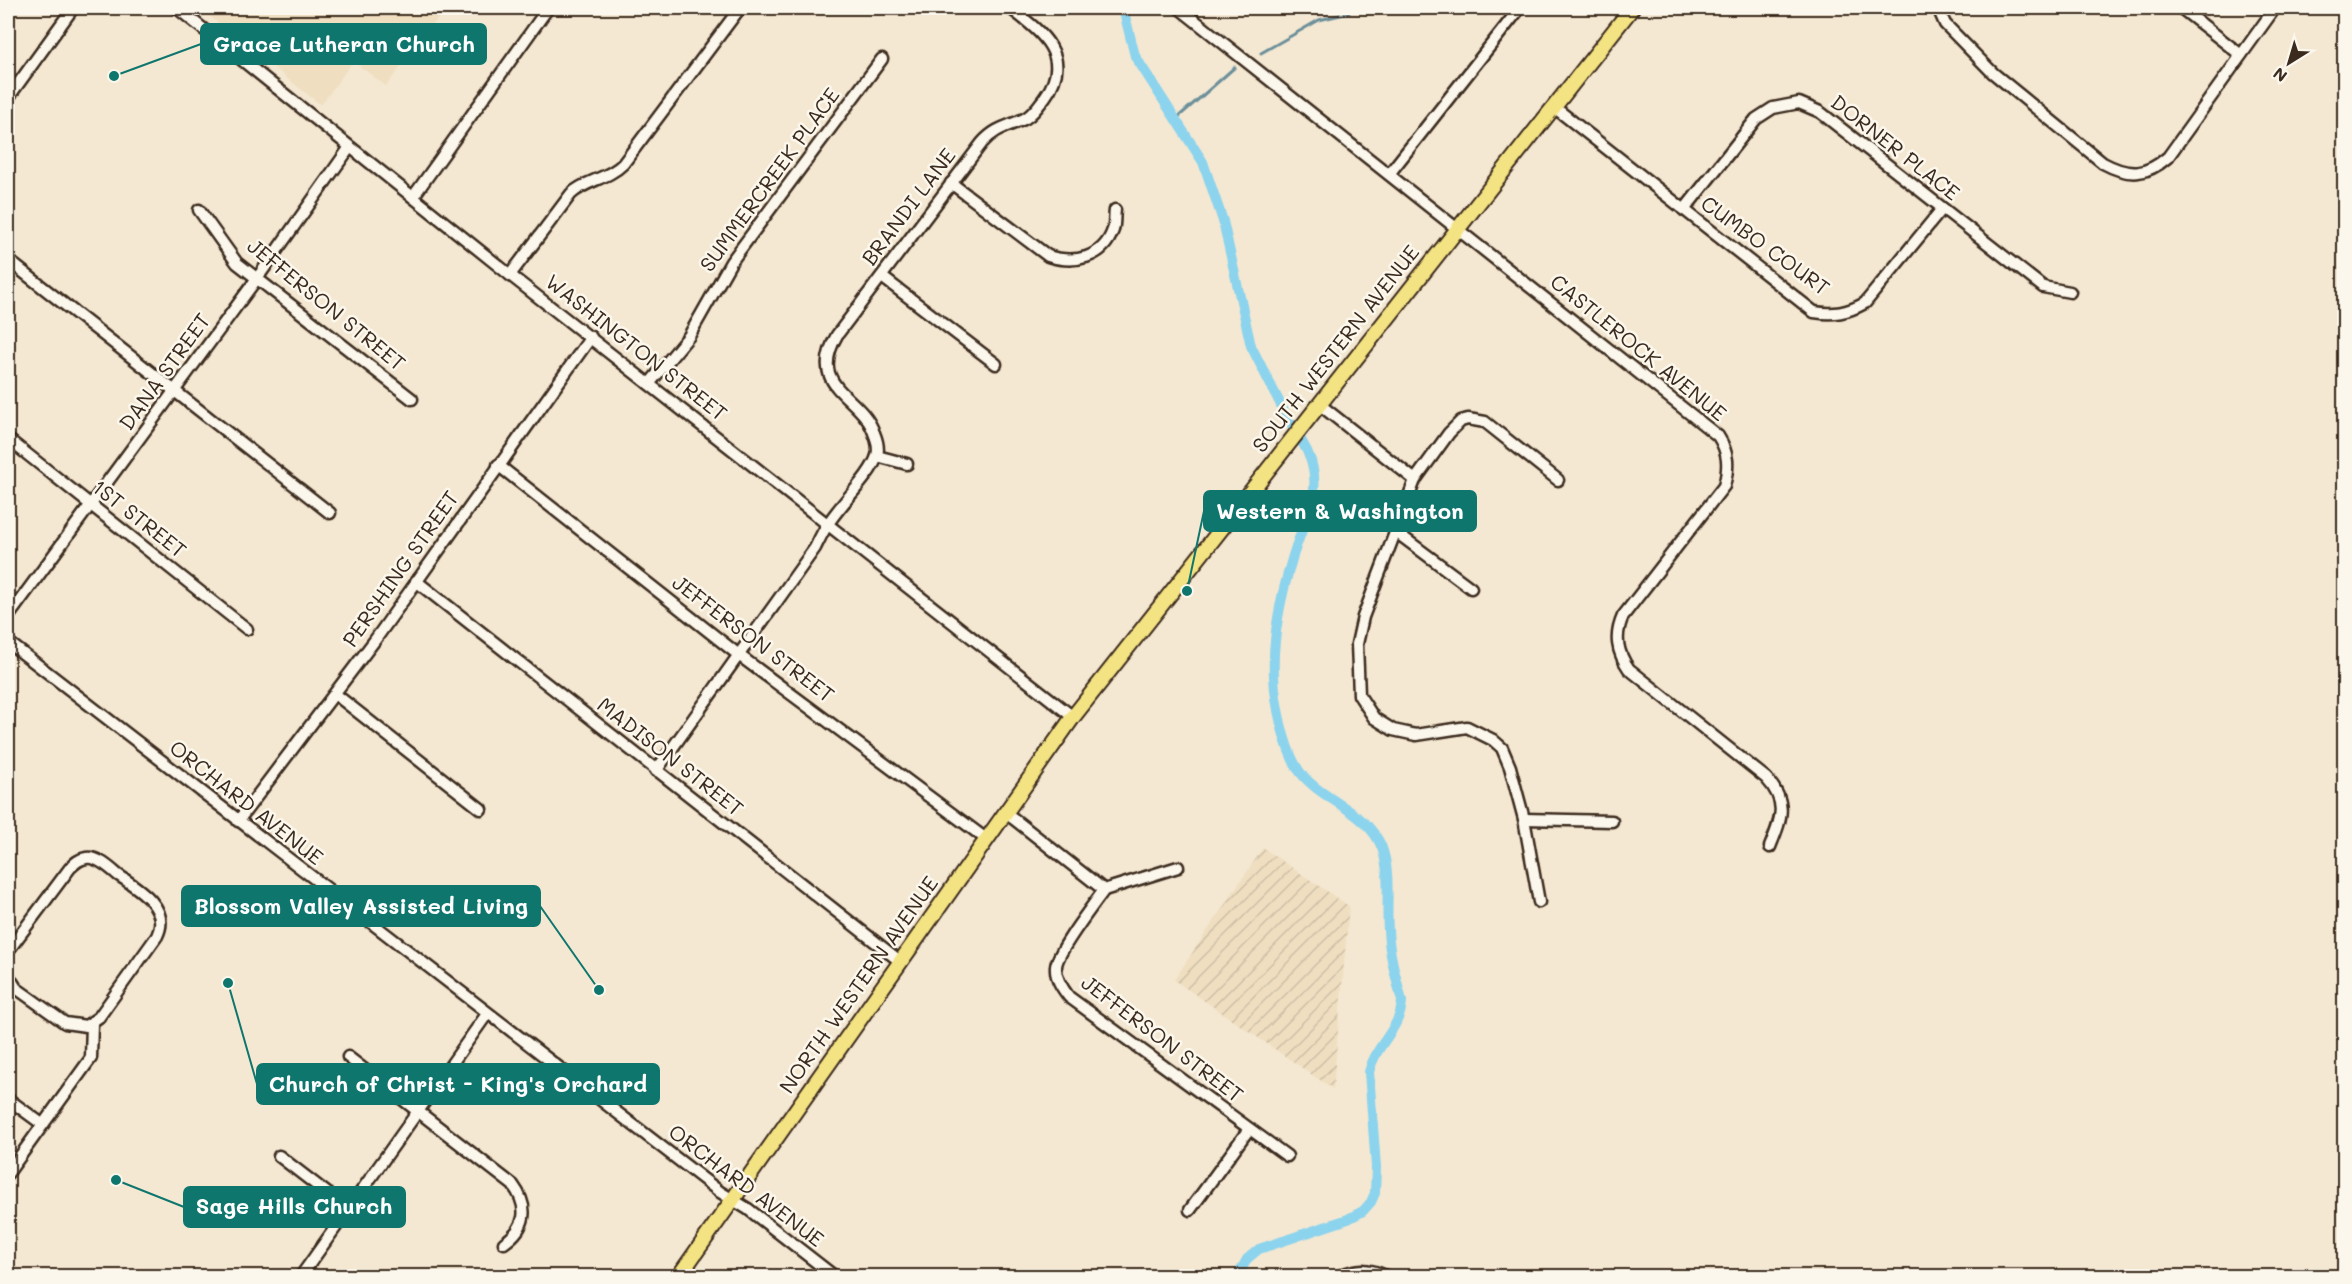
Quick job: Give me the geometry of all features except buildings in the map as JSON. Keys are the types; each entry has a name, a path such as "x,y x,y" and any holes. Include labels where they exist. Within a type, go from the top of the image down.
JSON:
{"main road":[{"name":"SOUTH WESTERN AVENUE","path":"1072,717 1632,8"},
{"name":"NORTH WESTERN AVENUE","path":"679,1276 1072,717"}],"street":[{"path":"8,98 73,8"},
{"name":"WASHINGTON STREET","path":"177,8 510,275 1072,717"},
{"path":"413,197 548,8"},
{"path":"510,275 579,187 612,173 623,164 740,8"},
{"name":"BRANDI LANE","path":"877,456 877,442 868,418 834,384 828,358 831,345 990,133 1030,115 1054,82 1054,57 1047,40 1010,8"},
{"name":"CASTLEROCK AVENUE","path":"1179,8 1718,436 1728,459 1728,473 1724,486 1623,616 1617,640 1622,660 1629,669 1766,778 1774,787 1782,807 1781,817 1770,847"},
{"path":"1389,174 1520,8"},
{"path":"1938,8 1945,24 1993,73 2103,163 2116,170 2130,173 2144,172 2157,166 2168,157 2275,8"},
{"path":"2181,8 2241,54"},
{"name":"SUMMERCREEK PLACE","path":"649,384 689,336 731,262 882,59"},
{"name":"DORNER PLACE","path":"1684,210 1756,119 1773,108 1799,103 1820,112 2043,287 2070,292"},
{"name":"CUMBO COURT","path":"1554,107 1814,312 1832,315 1849,311 1865,303 1942,208"},
{"name":"DANA STREET","path":"8,617 258,277 350,147"},
{"path":"951,183 1048,256 1061,260 1073,261 1086,257 1101,247 1113,230 1115,210"},
{"name":"JEFFERSON STREET","path":"200,210 233,258 412,399"},
{"path":"8,260 330,513"},
{"path":"882,277 996,364"},
{"name":"PERSHING STREET","path":"238,821 335,694 591,337"},
{"path":"1319,404 1415,480"},
{"path":"1539,902 1524,819 1507,758 1502,748 1493,740 1467,727 1416,735 1403,733 1382,724 1374,718 1359,695 1357,644 1363,617 1415,480 1449,433 1461,421 1468,419 1485,422 1557,480"},
{"name":"1ST STREET","path":"8,439 247,629"},
{"path":"656,771 740,656 815,549 828,523 877,456 907,464"},
{"name":"JEFFERSON STREET","path":"498,465 740,656 986,839"},
{"path":"1396,532 1471,588"},
{"name":"MADISON STREET","path":"416,581 901,962"},
{"name":"ORCHARD AVENUE","path":"8,642 487,1014 834,1276"},
{"path":"335,694 481,809"},
{"path":"1005,812 1104,890 1178,867"},
{"path":"1524,819 1612,821"},
{"path":"8,951 77,861 86,858 94,859 147,895 158,912 160,930 92,1023 91,1058 8,1173"},
{"name":"JEFFERSON STREET","path":"1104,890 1057,959 1057,978 1063,989 1069,997 1287,1156"},
{"path":"8,975 16,988 65,1023 80,1027 92,1023"},
{"path":"301,1276 487,1014"},
{"path":"348,1058 508,1181 518,1192 524,1212 519,1230 504,1243"},
{"path":"8,1099 42,1124"},
{"path":"1190,1210 1249,1129"},
{"path":"279,1156 349,1210"},
{"path":"1339,1276 1354,1269 1368,1269 1386,1276"}],"shaded area":[{"path":"199,8 446,8 386,86 353,61 321,105"},
{"path":"1263,848 1349,906 1333,1089 1174,980"}],"waterway":[{"path":"1123,8 1135,56 1203,162 1223,221 1251,346 1290,423"},
{"path":"1261,53 1319,20 1349,13"},
{"path":"1176,119 1235,67"},
{"path":"1238,1276 1247,1259 1259,1249 1348,1219 1363,1211 1371,1202 1375,1193 1376,1167 1369,1072 1377,1053 1393,1029 1401,1011 1402,1001 1390,948 1387,878 1382,848 1375,835 1356,815 1320,791 1300,772 1289,751 1278,712 1274,662 1278,617 1288,573 1308,514 1314,486 1314,472 1301,440"}],"place":[{"name":"Grace Lutheran Church","path":"114,76"},
{"name":"Western & Washington","path":"1187,591"},
{"name":"Church of Christ - King's Orchard","path":"228,983"},
{"name":"Blossom Valley Assisted Living","path":"599,990"},
{"name":"Sage Hills Church","path":"116,1180"}]}
